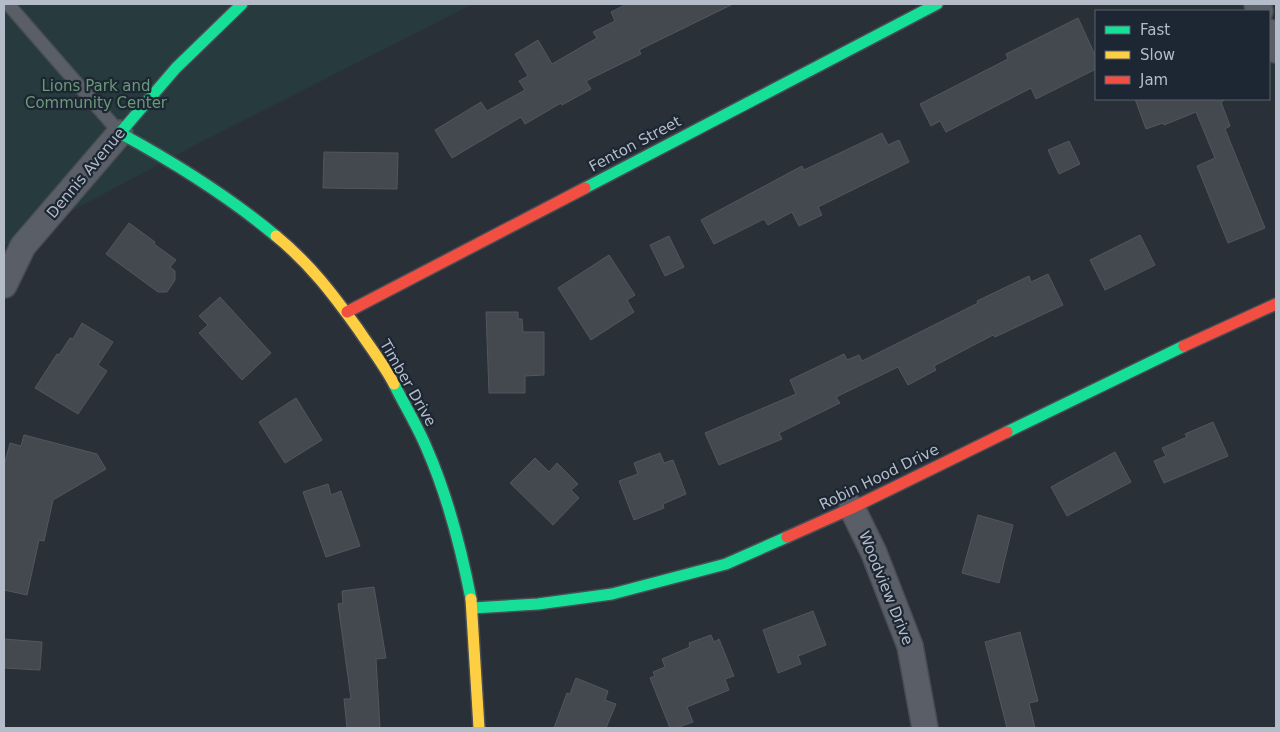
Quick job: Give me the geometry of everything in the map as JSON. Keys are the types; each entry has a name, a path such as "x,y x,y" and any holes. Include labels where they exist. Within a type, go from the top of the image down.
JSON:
{"street":[{"name":"Dennis Avenue","path":"4,285 23,246 176,68 242,4"},
{"name":"Fenton Street","path":"347,312 937,4"},
{"path":"1270,35 1276,50"},
{"name":"Timber Drive","path":"120,133 162,156 242,208 293,250 326,285 386,369 427,448 446,499 465,567 473,608 479,728"},
{"name":"Robin Hood Drive","path":"473,608 547,603 612,594 726,564 852,508 1189,344 1276,304"},
{"name":"Woodview Drive","path":"852,508 874,552 910,646 925,728"}],"lane":[{"path":"8,4 120,133"}],"green space":[{"name":"Lions Park and Community Center","path":"4,4 473,4 199,143 4,247"}],"building":[{"path":"627,4 733,4 639,50 641,54 586,81 591,89 562,105 561,103 525,124 521,117 452,158 435,130 481,102 487,111 525,90 519,81 528,76 515,54 538,40 552,64 597,38 593,32 615,21 611,12"},
{"path":"1078,18 1095,55 1095,70 1036,99 1031,88 946,132 940,121 931,126 920,104 1008,59 1006,54"},
{"path":"1135,100 1224,100 1221,102 1230,126 1225,129 1265,228 1228,243 1197,166 1215,158 1196,112 1164,125 1163,123 1146,129"},
{"path":"882,133 888,145 899,140 909,162 818,207 822,215 799,226 792,212 768,225 764,219 714,244 701,220 802,166 804,170"},
{"path":"1069,141 1080,164 1059,174 1048,150"},
{"path":"324,152 398,153 397,189 323,188"},
{"path":"129,223 176,260 170,267 175,271 175,280 167,292 158,292 106,254"},
{"path":"1140,235 1155,265 1105,290 1090,260"},
{"path":"669,236 684,267 665,276 650,245"},
{"path":"609,255 635,295 627,300 634,312 591,340 558,288"},
{"path":"1048,274 1063,305 995,337 993,335 934,366 936,370 908,385 898,367 836,397 840,403 779,433 782,439 719,465 705,433 796,394 790,380 844,354 847,360 859,355 862,361 1029,276 1031,282"},
{"path":"220,297 271,353 242,380 199,333 208,325 199,316"},
{"path":"486,312 518,312 518,319 522,319 523,332 544,332 544,375 525,376 525,393 489,393"},
{"path":"82,323 113,342 98,365 107,371 78,414 35,388 57,354 59,355 70,338 73,339"},
{"path":"296,398 322,440 285,463 259,422"},
{"path":"1213,422 1228,456 1164,483 1154,461 1166,456 1162,448 1187,437 1185,434"},
{"path":"24,435 97,454 106,469 53,500 44,541 39,540 27,595 4,590 4,466 10,443 21,446"},
{"path":"1115,452 1131,482 1067,516 1051,487"},
{"path":"660,453 664,463 673,460 686,494 663,504 664,508 634,520 619,481 638,474 634,463"},
{"path":"535,458 549,472 557,463 578,484 571,490 579,498 553,525 510,483"},
{"path":"328,484 331,495 341,491 360,546 326,557 303,492"},
{"path":"978,515 1013,525 999,583 962,573"},
{"path":"374,587 386,658 376,659 380,728 347,728 344,699 351,699 338,604 343,603 342,591"},
{"path":"813,611 826,645 798,656 801,664 778,673 763,630"},
{"path":"1020,632 1038,701 1029,703 1035,728 1007,728 985,642"},
{"path":"711,635 714,642 719,639 734,676 725,679 729,690 687,707 693,722 676,728 670,728 650,678 655,676 653,672 665,667 662,659 690,647 689,643"},
{"path":"4,639 42,642 40,670 4,668"},
{"path":"576,678 608,691 605,700 616,704 606,728 554,728 567,693 570,694"}],"traffic: fast":[{"path":"242,4 176,68 120,133 201,181 239,207 276,236"},
{"path":"585,188 937,4"},
{"path":"1007,432 1184,346"},
{"path":"394,384 416,425 435,467 448,504 471,599"},
{"path":"473,608 538,604 612,594 726,564 787,537"}],"traffic: slow":[{"path":"276,236 300,257 330,291 358,329 394,384"},
{"path":"471,599 479,728"}],"traffic: jam":[{"path":"347,312 585,188"},
{"path":"1184,346 1276,304"},
{"path":"787,537 852,508 1007,432"}]}
